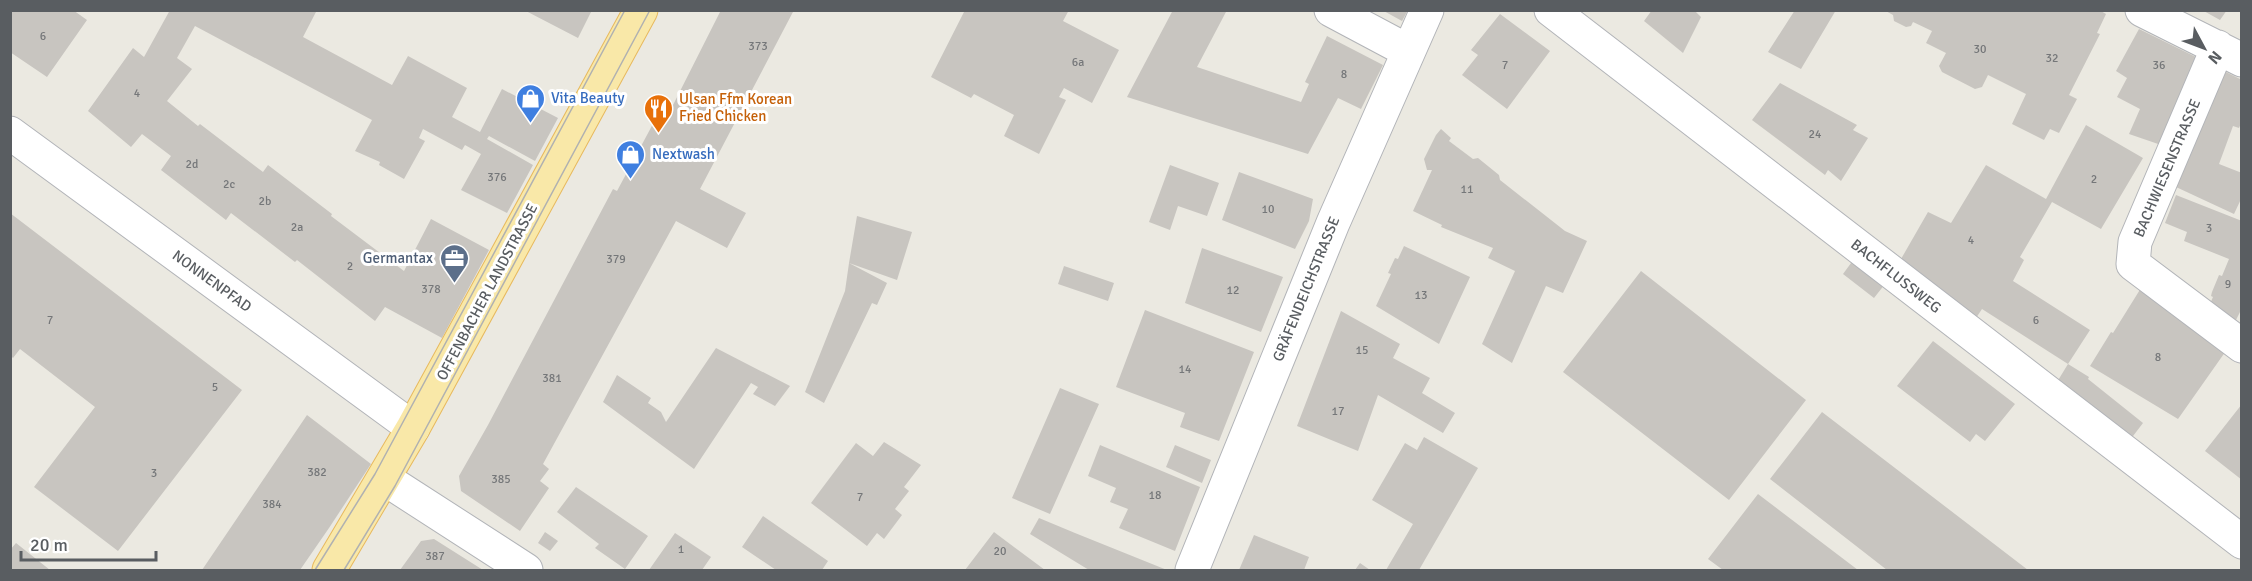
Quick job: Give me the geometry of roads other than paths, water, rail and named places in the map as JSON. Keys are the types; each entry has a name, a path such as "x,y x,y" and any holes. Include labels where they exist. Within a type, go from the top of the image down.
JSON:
{"main road":[{"name":"OFFENBACHER LANDSTRASSE","path":"329,570 413,429 641,10"}],"street":[{"path":"1331,10 1408,51"},
{"name":"GRÄFENDEICHSTRASSE","path":"1192,570 1333,223 1426,10"},
{"name":"BACHFLUSSWEG","path":"1551,10 2241,542"},
{"path":"2142,10 2230,54"},
{"name":"BACHWIESENSTRASSE","path":"2230,54 2135,242 2133,264 2241,346"},
{"name":"NONNENPFAD","path":"10,133 413,429"},
{"path":"385,479 526,570"}],"tram line":[{"path":"315,570 375,474 625,10"},
{"path":"344,570 395,486 650,10"}],"place":[{"name":"Vita Beauty","path":"530,124"},
{"name":"Ulsan Ffm Korean Fried Chicken","path":"658,134"},
{"name":"Nextwash","path":"631,180"},
{"name":"Germantax","path":"454,284"}]}
